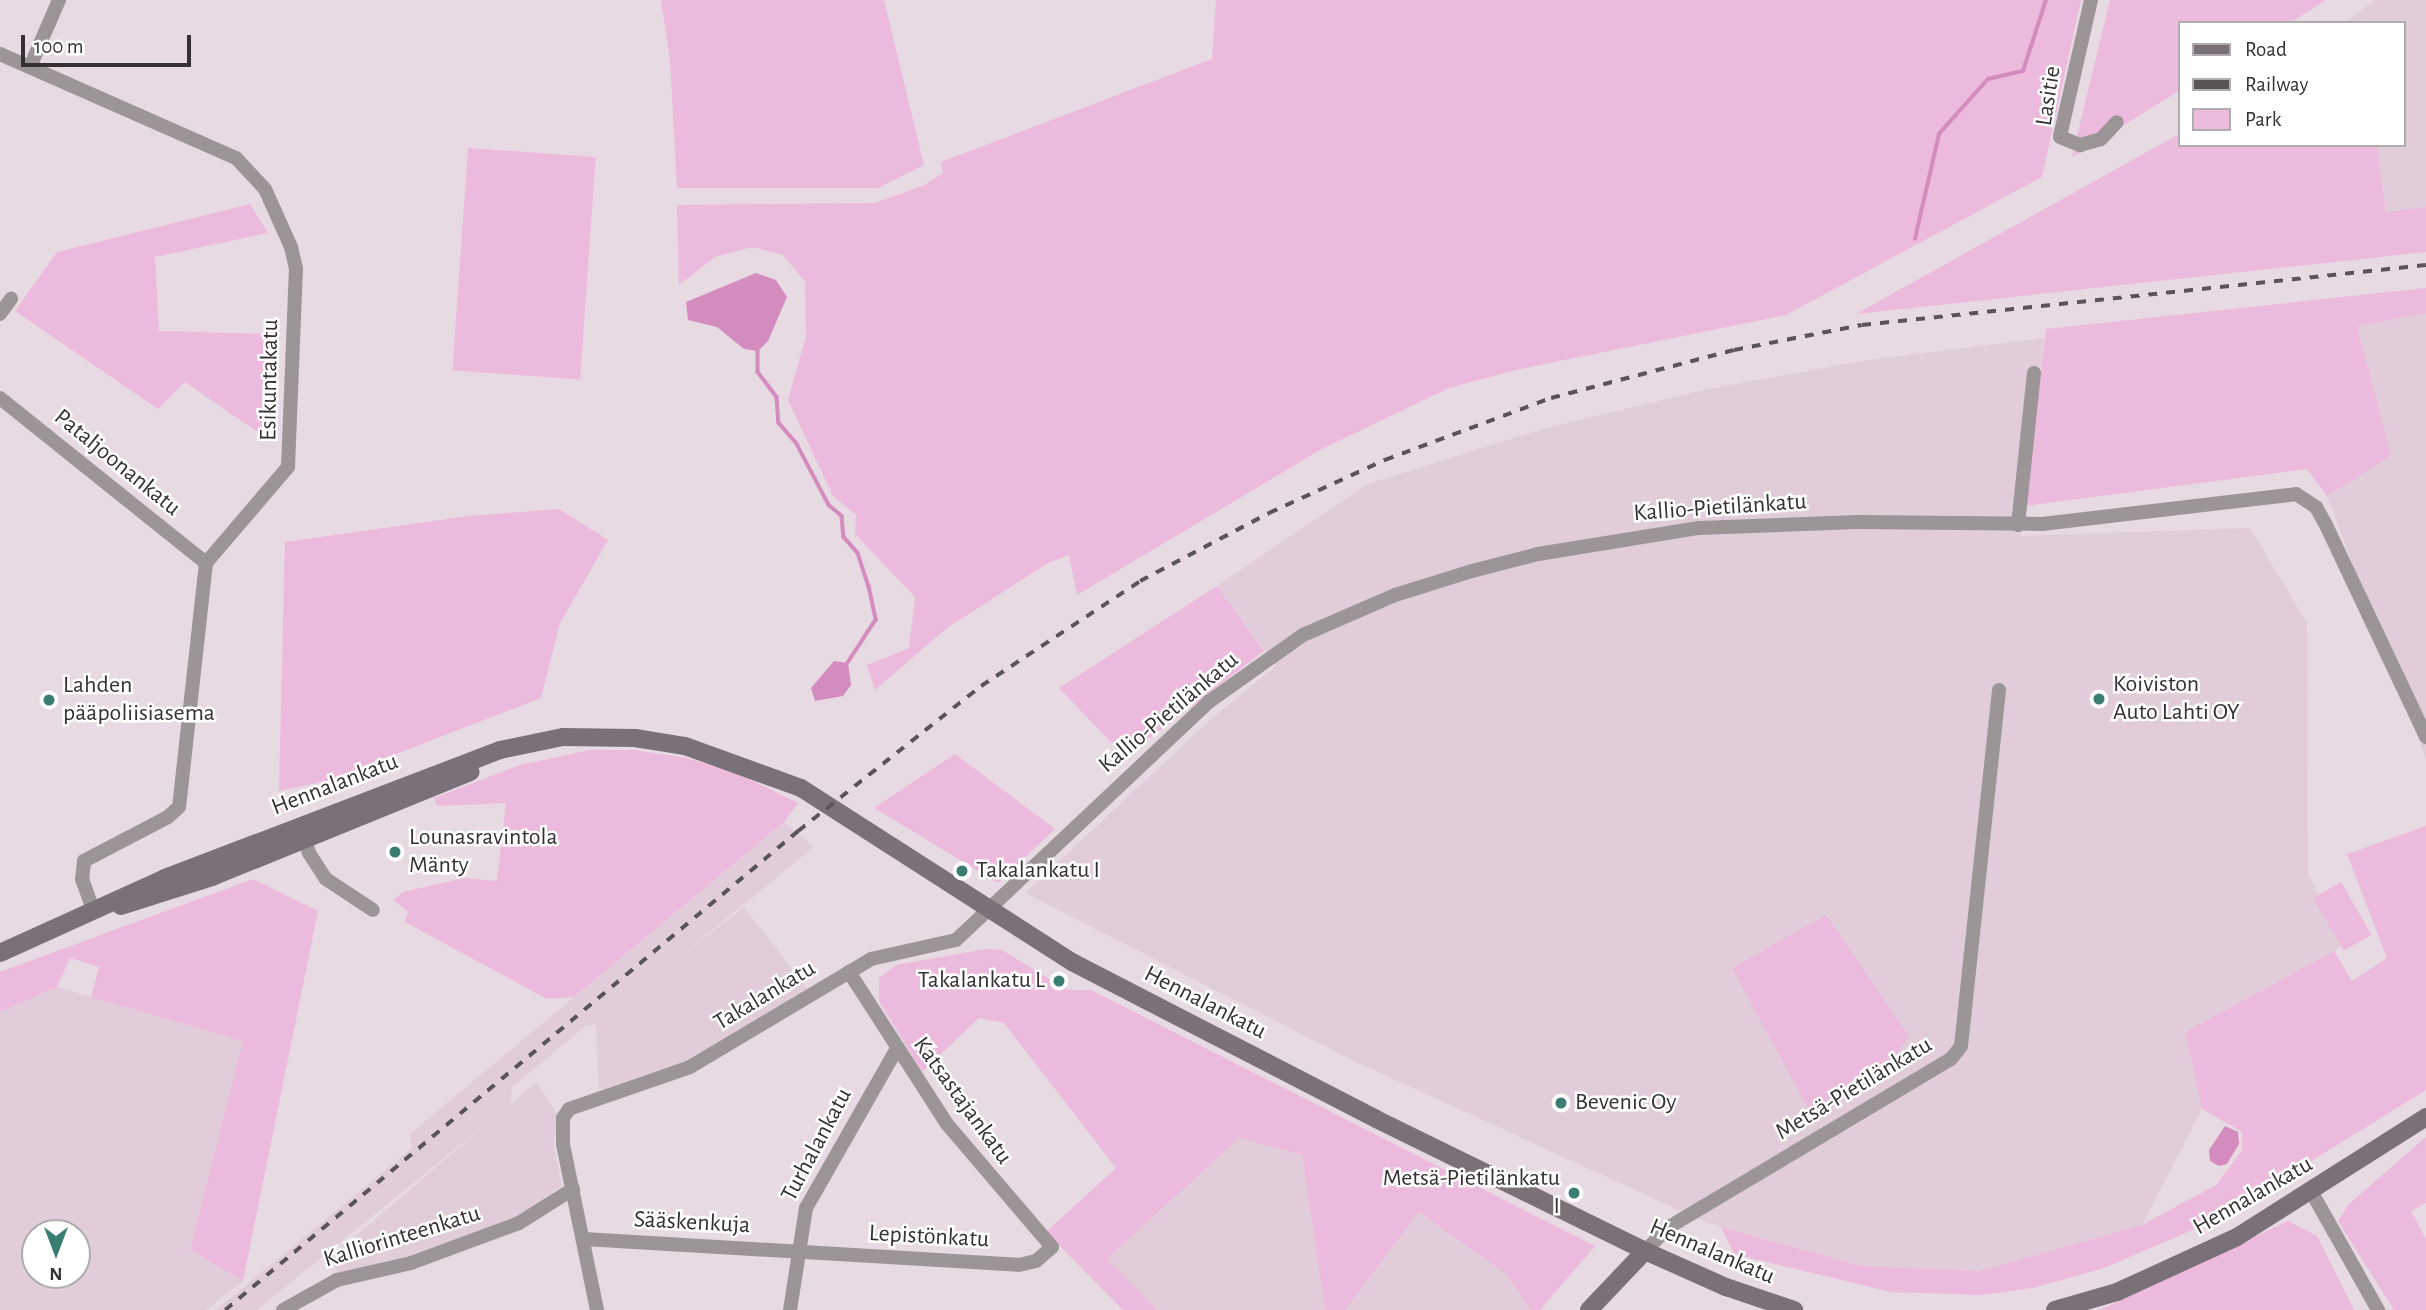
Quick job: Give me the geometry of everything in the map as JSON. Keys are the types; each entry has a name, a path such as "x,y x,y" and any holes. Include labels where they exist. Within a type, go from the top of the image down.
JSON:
{"street":[{"path":"30,67 59,0"},
{"name":"Lasitie","path":"2091,0 2060,137 2080,145 2101,139 2117,122"},
{"name":"Esikuntakatu","path":"0,54 236,158 265,189 291,247 296,268 288,467 206,563"},
{"path":"0,314 11,299"},
{"path":"2018,525 2034,373"},
{"name":"Pataljoonankatu","path":"0,398 206,563"},
{"name":"Kallio-Pietilänkatu","path":"987,911 1210,701 1303,635 1395,595 1538,554 1699,528 1857,522 2018,525 2284,494 2305,498 2325,523 2426,737"},
{"path":"94,912 82,879 84,861 168,817 179,807 206,563"},
{"name":"Metsä-Pietilänkatu","path":"1645,1251 1669,1227 1951,1059 1961,1046 1999,690"},
{"name":"Hennalankatu","path":"0,953 94,912 147,901 303,833 532,751 603,737 685,746 801,788 987,911 1072,962 1340,1101 1645,1251 1726,1287 1794,1310"},
{"path":"303,833 326,879 373,910"},
{"name":"Takalankatu","path":"573,1189 563,1144 563,1118 578,1103 690,1067 849,972 898,950 956,940 987,911"},
{"name":"Katsastajankatu","path":"849,972 896,1050 981,1168 1052,1247"},
{"name":"Turhalankatu","path":"790,1310 806,1208 896,1050"},
{"name":"Hennalankatu","path":"2055,1310 2118,1293 2171,1271 2311,1192 2426,1117"},
{"path":"573,1189 597,1310"},
{"name":"Kalliorinteenkatu","path":"283,1310 337,1280 411,1263 520,1223 573,1189"},
{"path":"2311,1192 2378,1310"},
{"name":"Sääskenkuja","path":"584,1239 797,1252"},
{"name":"Lepistönkatu","path":"797,1252 1019,1265 1037,1261 1052,1247"},
{"path":"1588,1310 1645,1251"}],"shaded area":[{"path":"2375,0 2426,0 2426,207 2387,213 2377,147 2405,147 2405,21 2348,21"},
{"path":"756,273 776,280 787,297 768,341 758,351 744,349 717,327 688,320 686,302"},
{"path":"2426,313 2426,759 2327,496 2391,456 2356,326"},
{"path":"2044,338 2020,536 2250,528 2307,623 2308,873 2343,946 2185,1032 2202,1109 2142,1225 1982,1271 1862,1266 1705,1222 1352,1060 1025,893 1207,723 1276,666 1217,586 1368,484 1543,429 1708,389 1868,360"},
{"path":"834,661 848,663 851,685 843,696 815,701 811,688"},
{"path":"784,822 814,847 667,967 744,907 808,990 689,1060 599,1090 596,1025 587,1025 512,1087 511,1104 536,1082 557,1114 554,1147 562,1186 516,1218 408,1256 339,1273 329,1259 497,1115 257,1310 216,1310 412,1148 410,1134"},
{"path":"57,987 243,1041 190,1250 243,1281 206,1310 0,1310 0,1012"},
{"path":"2225,1126 2238,1132 2239,1144 2227,1164 2219,1166 2210,1161 2209,1150"},
{"path":"1238,1138 1302,1155 1325,1310 1155,1310 1107,1259"},
{"path":"1419,1212 1506,1274 1531,1310 1345,1310"}],"green space":[{"path":"661,0 884,0 924,165 878,188 677,188 670,60"},
{"path":"1216,0 2081,0 2042,177 1786,315 1516,370 1449,388 1322,449 1077,595 1069,555 1048,563 947,628 875,690 867,665 909,648 915,597 855,534 856,515 833,496 788,400 806,336 805,282 783,255 752,247 715,257 679,285 677,205 875,203 925,185 943,173 941,162 1212,59"},
{"path":"2110,0 2326,0 2293,21 2178,21 2178,92 2072,157"},
{"path":"2178,135 2178,147 2377,147 2386,212 2426,207 2426,252 1856,314"},
{"path":"468,148 596,157 580,379 452,370"},
{"path":"250,204 268,233 155,257 159,331 269,334 272,442 185,382 158,409 15,311 57,252"},
{"path":"2426,288 2426,313 2357,326 2391,456 2327,496 2307,469 2024,506 2046,329"},
{"path":"559,509 608,540 560,623 541,698 326,781 279,791 285,542 469,516"},
{"path":"1217,586 1264,651 1125,757 1059,688"},
{"path":"590,750 634,750 686,758 734,772 798,803 784,822 574,997 547,999 405,922 408,912 394,900 403,892 464,878 497,881 506,803 437,806 434,798 520,765"},
{"path":"955,754 1055,829 998,883 874,808"},
{"path":"2426,826 2426,1090 2276,1183 2211,1222 2104,1268 2033,1288 1981,1295 1891,1292 1734,1254 1721,1227 1862,1266 1980,1271 2142,1225 2216,1185 2242,1150 2242,1132 2202,1109 2185,1032 2334,951 2352,981 2387,958 2347,854"},
{"path":"253,879 318,911 243,1281 190,1250 243,1041 91,997 99,967 70,958 57,987 0,1012 0,972"},
{"path":"2341,882 2372,935 2344,951 2313,898"},
{"path":"1826,915 1909,1036 1890,1064 1809,1110 1732,968"},
{"path":"986,949 1002,950 1068,990 1091,990 1595,1246 1540,1310 1531,1310 1506,1274 1419,1212 1345,1310 1325,1310 1302,1155 1239,1138 1107,1259 1157,1310 1123,1310 1046,1232 1116,1168 1004,1023 979,1018 922,1072 879,1001 879,978 896,965"},
{"path":"2426,1137 2426,1203 2411,1211 2426,1239 2426,1310 2394,1310 2338,1221 2349,1204"},
{"path":"2288,1221 2317,1236 2354,1310 2100,1310"}],"waterway":[{"path":"1915,239 1939,134 1988,79 2023,71 2046,0"},
{"path":"758,351 758,372 777,397 779,423 797,444 829,505 842,516 844,537 858,553 869,586 876,620 848,663"}],"railway":[{"path":"225,1310 798,831 981,686 1140,581 1269,513 1385,460 1551,398 1734,350 1862,325 2426,265"}],"place":[{"name":"Koiviston Auto Lahti OY","path":"2099,699"},
{"name":"Lahden pääpoliisiasema","path":"49,700"},
{"name":"Lounasravintola Mänty","path":"395,852"},
{"name":"Takalankatu I","path":"962,871"},
{"name":"Takalankatu L","path":"1059,981"},
{"name":"Bevenic Oy","path":"1561,1103"},
{"name":"Metsä-Pietilänkatu I","path":"1574,1193"}]}
